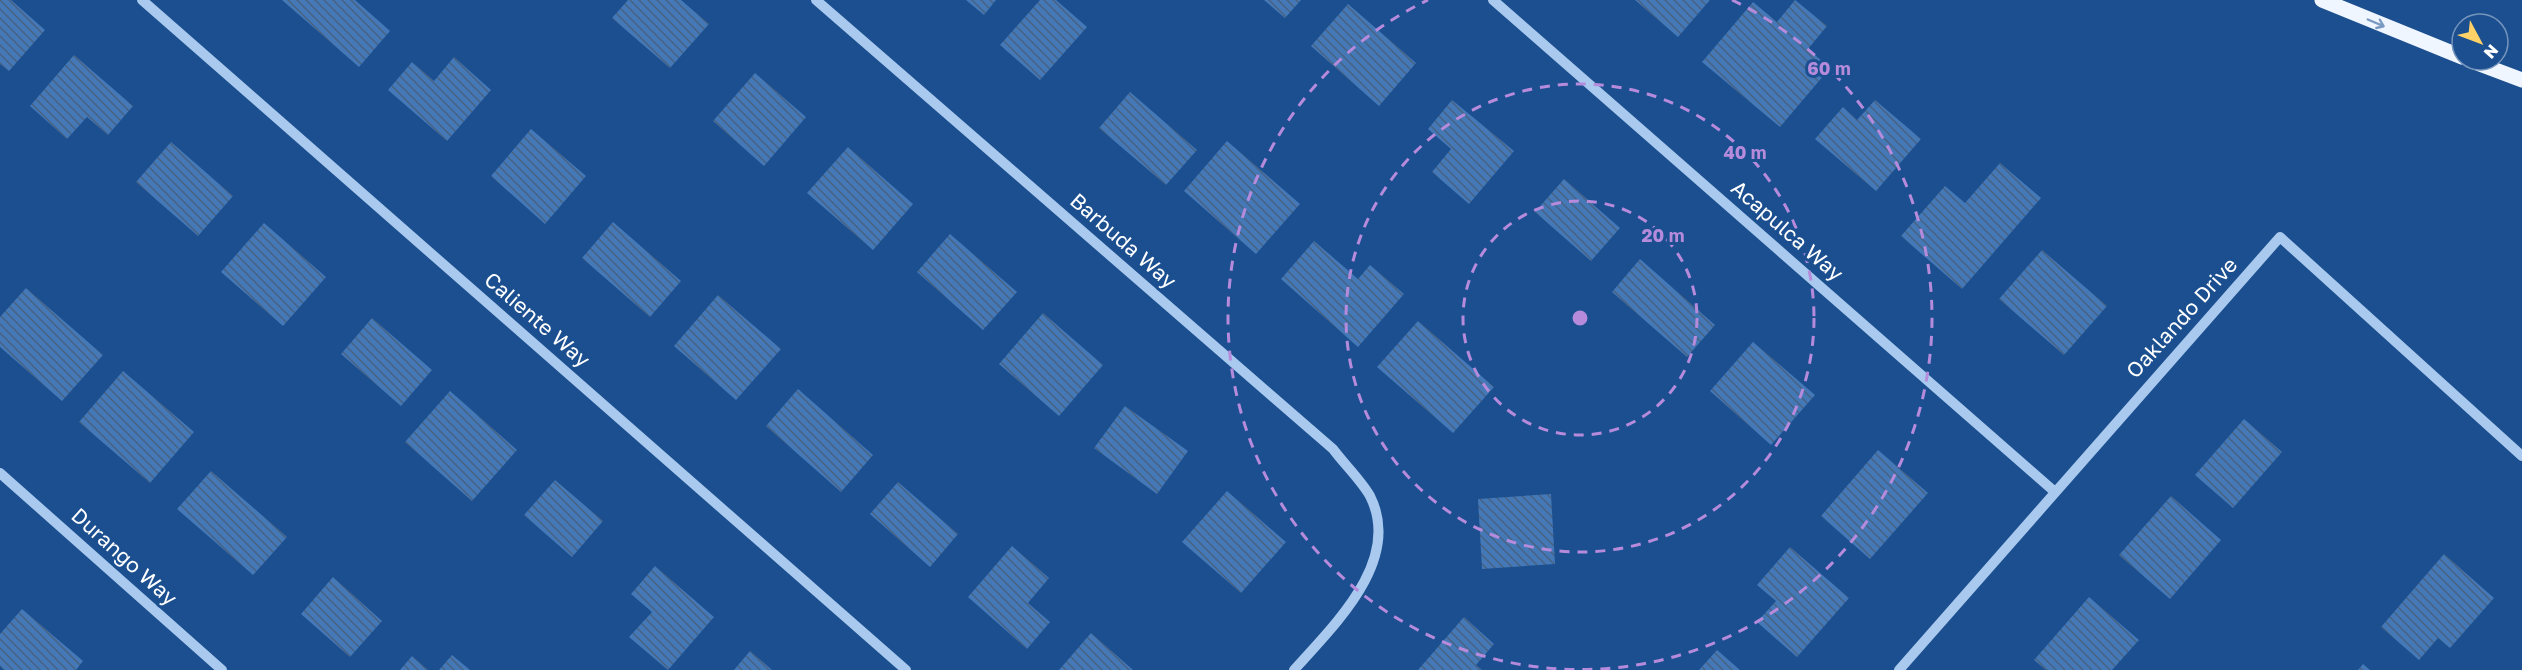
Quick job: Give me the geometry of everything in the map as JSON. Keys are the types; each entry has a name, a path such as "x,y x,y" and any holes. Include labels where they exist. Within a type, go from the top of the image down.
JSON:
{"main road":[{"path":"2322,0 2450,52"},
{"path":"2501,72 2522,80"}],"street":[{"name":"Caliente Way","path":"142,0 906,670"},
{"name":"Barbuda Way","path":"816,0 1333,449 1370,496 1380,531 1371,570 1349,608 1294,670"},
{"name":"Acapulca Way","path":"1493,0 2055,492"},
{"name":"Oaklando Drive","path":"1899,670 2280,237 2522,456"},
{"name":"Durango Way","path":"0,473 222,670"}],"building":[{"path":"0,0 11,0 45,30 9,71 0,64"},
{"path":"282,0 355,0 390,31 359,67"},
{"path":"628,0 681,0 709,24 670,68 612,18"},
{"path":"966,0 996,0 984,15"},
{"path":"1040,0 1056,0 1087,27 1040,80 1000,45"},
{"path":"1264,0 1301,0 1285,18"},
{"path":"1635,0 1710,0 1678,37"},
{"path":"1795,0 1827,26 1808,49 1830,68 1780,127 1702,62 1753,2 1777,22"},
{"path":"1348,4 1416,63 1379,106 1311,46"},
{"path":"74,55 133,106 108,135 87,117 67,139 30,106"},
{"path":"454,57 491,90 447,141 388,90 412,62 434,81"},
{"path":"755,73 806,117 764,166 713,121"},
{"path":"1130,92 1197,150 1166,185 1099,128"},
{"path":"1452,100 1514,151 1469,204 1432,172 1451,149 1428,129"},
{"path":"1875,100 1921,139 1876,191 1815,139 1843,107 1857,120"},
{"path":"531,129 586,176 545,224 491,176"},
{"path":"1227,141 1300,204 1256,254 1184,191"},
{"path":"171,142 233,196 198,236 136,182"},
{"path":"848,147 913,204 873,250 807,193"},
{"path":"2000,163 2041,198 1962,289 1901,236 1945,186 1965,203"},
{"path":"1564,179 1620,228 1591,261 1535,212"},
{"path":"613,222 681,281 650,317 582,258"},
{"path":"264,223 326,277 283,326 221,272"},
{"path":"950,234 1017,292 983,330 917,272"},
{"path":"1314,241 1358,279 1370,265 1404,294 1358,347 1281,279"},
{"path":"2042,250 2107,306 2064,355 1999,299"},
{"path":"1640,259 1715,325 1687,357 1612,292"},
{"path":"26,288 103,355 62,401 0,347 0,317"},
{"path":"718,295 781,349 736,400 674,346"},
{"path":"1043,313 1103,365 1059,416 999,364"},
{"path":"372,318 432,370 401,406 341,354"},
{"path":"1418,321 1494,387 1453,433 1377,367"},
{"path":"1753,342 1815,395 1771,445 1710,391"},
{"path":"123,371 194,432 150,483 79,422"},
{"path":"798,389 873,455 841,492 766,426"},
{"path":"450,391 517,450 472,501 405,442"},
{"path":"1125,406 1188,451 1157,494 1094,448"},
{"path":"2244,419 2282,452 2233,508 2195,475"},
{"path":"1878,450 1928,493 1870,559 1821,516"},
{"path":"211,471 287,537 253,575 177,509"},
{"path":"555,480 603,521 572,557 524,515"},
{"path":"898,482 958,534 930,567 870,514"},
{"path":"1227,491 1286,542 1241,593 1182,542"},
{"path":"1551,494 1555,564 1482,569 1478,499"},
{"path":"2171,496 2221,540 2170,599 2119,555"},
{"path":"1012,546 1049,578 1028,603 1050,622 1027,649 968,597"},
{"path":"1790,547 1849,598 1797,657 1757,622 1776,601 1757,585"},
{"path":"2444,554 2494,598 2450,648 2438,638 2419,660 2381,627"},
{"path":"655,566 714,617 668,670 629,637 652,612 631,594"},
{"path":"333,577 382,621 350,657 301,614"},
{"path":"2089,597 2139,640 2112,670 2046,670 2034,660"},
{"path":"22,609 83,661 76,670 4,670 0,666 0,634"},
{"path":"1464,617 1494,644 1476,665 1482,670 1418,670"},
{"path":"1091,633 1133,670 1059,670"},
{"path":"1717,650 1740,670 1699,670"},
{"path":"750,651 772,670 734,670"},
{"path":"452,655 470,670 439,670"},
{"path":"412,656 428,670 400,670"},
{"path":"2363,664 2370,670 2358,670"}]}
